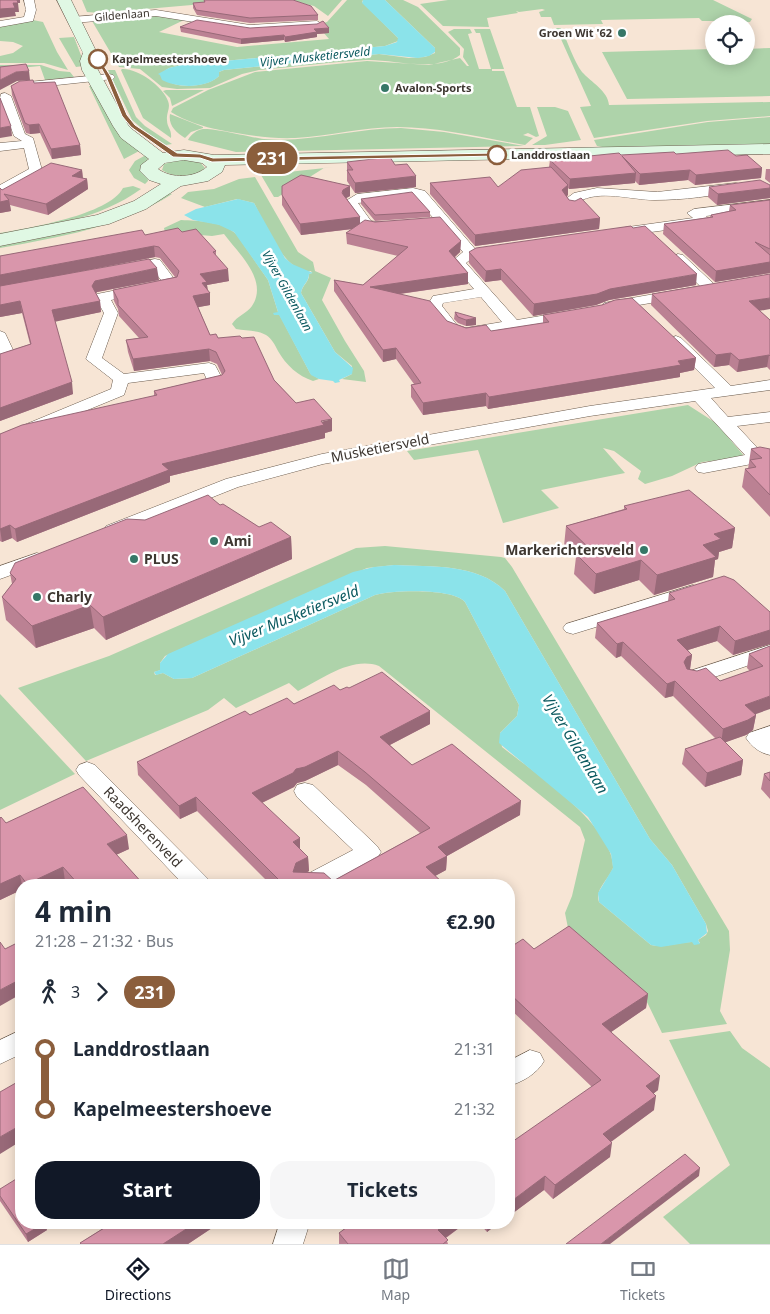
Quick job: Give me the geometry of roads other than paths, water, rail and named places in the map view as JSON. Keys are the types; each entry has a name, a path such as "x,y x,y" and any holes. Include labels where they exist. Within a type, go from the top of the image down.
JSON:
{"street":[{"path":"0,24 29,19 31,10 29,0"},
{"name":"Gildenlaan","path":"64,0 90,55 87,61 102,78 128,134 168,157"},
{"name":"Gildenlaan","path":"73,20 156,13 250,28 318,24"},
{"name":"Gildenlaan","path":"201,20 247,16"},
{"path":"268,16 276,19 281,26"},
{"path":"0,190 36,170 27,138 20,136 8,92 102,78"},
{"path":"0,147 29,144"},
{"path":"214,164 213,172 199,178 179,180 158,177 149,172 149,168 154,162 168,157 200,156 214,164 357,157 770,150"},
{"path":"65,228 126,203 148,188 158,177"},
{"path":"0,240 102,220 128,211 151,199 179,180"},
{"path":"574,206 570,201 578,196 602,193 647,196 753,185"},
{"path":"400,226 382,228 368,225 351,202 357,198 413,192 420,194 443,222 476,252 458,262 513,325"},
{"path":"604,234 704,221 672,194"},
{"path":"694,213 770,204"},
{"path":"426,224 443,222"},
{"path":"484,292 438,299 434,306 452,328 465,333 601,311 609,306 716,288 645,228"},
{"path":"102,297 171,284 155,263 116,271"},
{"path":"92,283 111,313 94,358 96,362 121,379 210,368 216,382 177,391"},
{"path":"636,301 650,315"},
{"path":"664,329 727,391"},
{"path":"0,336 6,352 0,354"},
{"path":"0,441 118,392 121,379"},
{"name":"Musketiersveld","path":"102,534 232,483 315,461 516,424 770,385"},
{"path":"699,395 764,460"},
{"path":"726,422 770,417"},
{"path":"704,468 764,460"},
{"path":"2,571 56,552"},
{"path":"573,628 712,585"},
{"path":"694,677 770,651"},
{"path":"770,733 757,738 770,748"},
{"name":"Raadsherenveld","path":"87,770 193,879"},
{"path":"305,791 369,852 318,879"},
{"path":"0,1053 15,1044"},
{"path":"288,1244 293,1229"}],"water":[{"name":"Vijver Musketiersveld","path":"363,0 385,0 435,48 435,52 429,56 418,58 379,54 224,70 219,72 219,76 207,83 191,86 168,83 162,80 158,74 169,68 181,65 385,46 397,42 398,38 362,3"},
{"name":"Vijver Gildenlaan","path":"238,199 254,203 285,258 292,264 313,273 309,274 301,293 335,352 353,368 352,374 339,380 340,382 335,383 311,375 279,315 274,315 273,313 278,312 268,280 234,232 219,225 193,220 184,215 196,209"},
{"path":"394,565 453,568 467,571 481,575 505,591 650,839 672,865 706,924 707,933 698,940 700,944 694,945 692,942 661,947 651,945 599,902 598,893 613,868 611,854 588,817 499,743 500,733 517,716 519,705 465,602 458,597 422,591 375,595 192,678 174,679 163,673 156,675 154,672 160,670 160,663 168,654 353,572"}],"place":[{"name":"Groen Wit '62","path":"622,33"},
{"name":"Kapelmeestershoeve","path":"98,59"},
{"name":"Avalon-Sports","path":"385,88"},
{"name":"Landdrostlaan","path":"497,155"},
{"name":"Ami","path":"214,541"},
{"name":"Markerichtersveld","path":"644,550"},
{"name":"PLUS","path":"134,559"},
{"name":"Charly","path":"37,597"}]}
